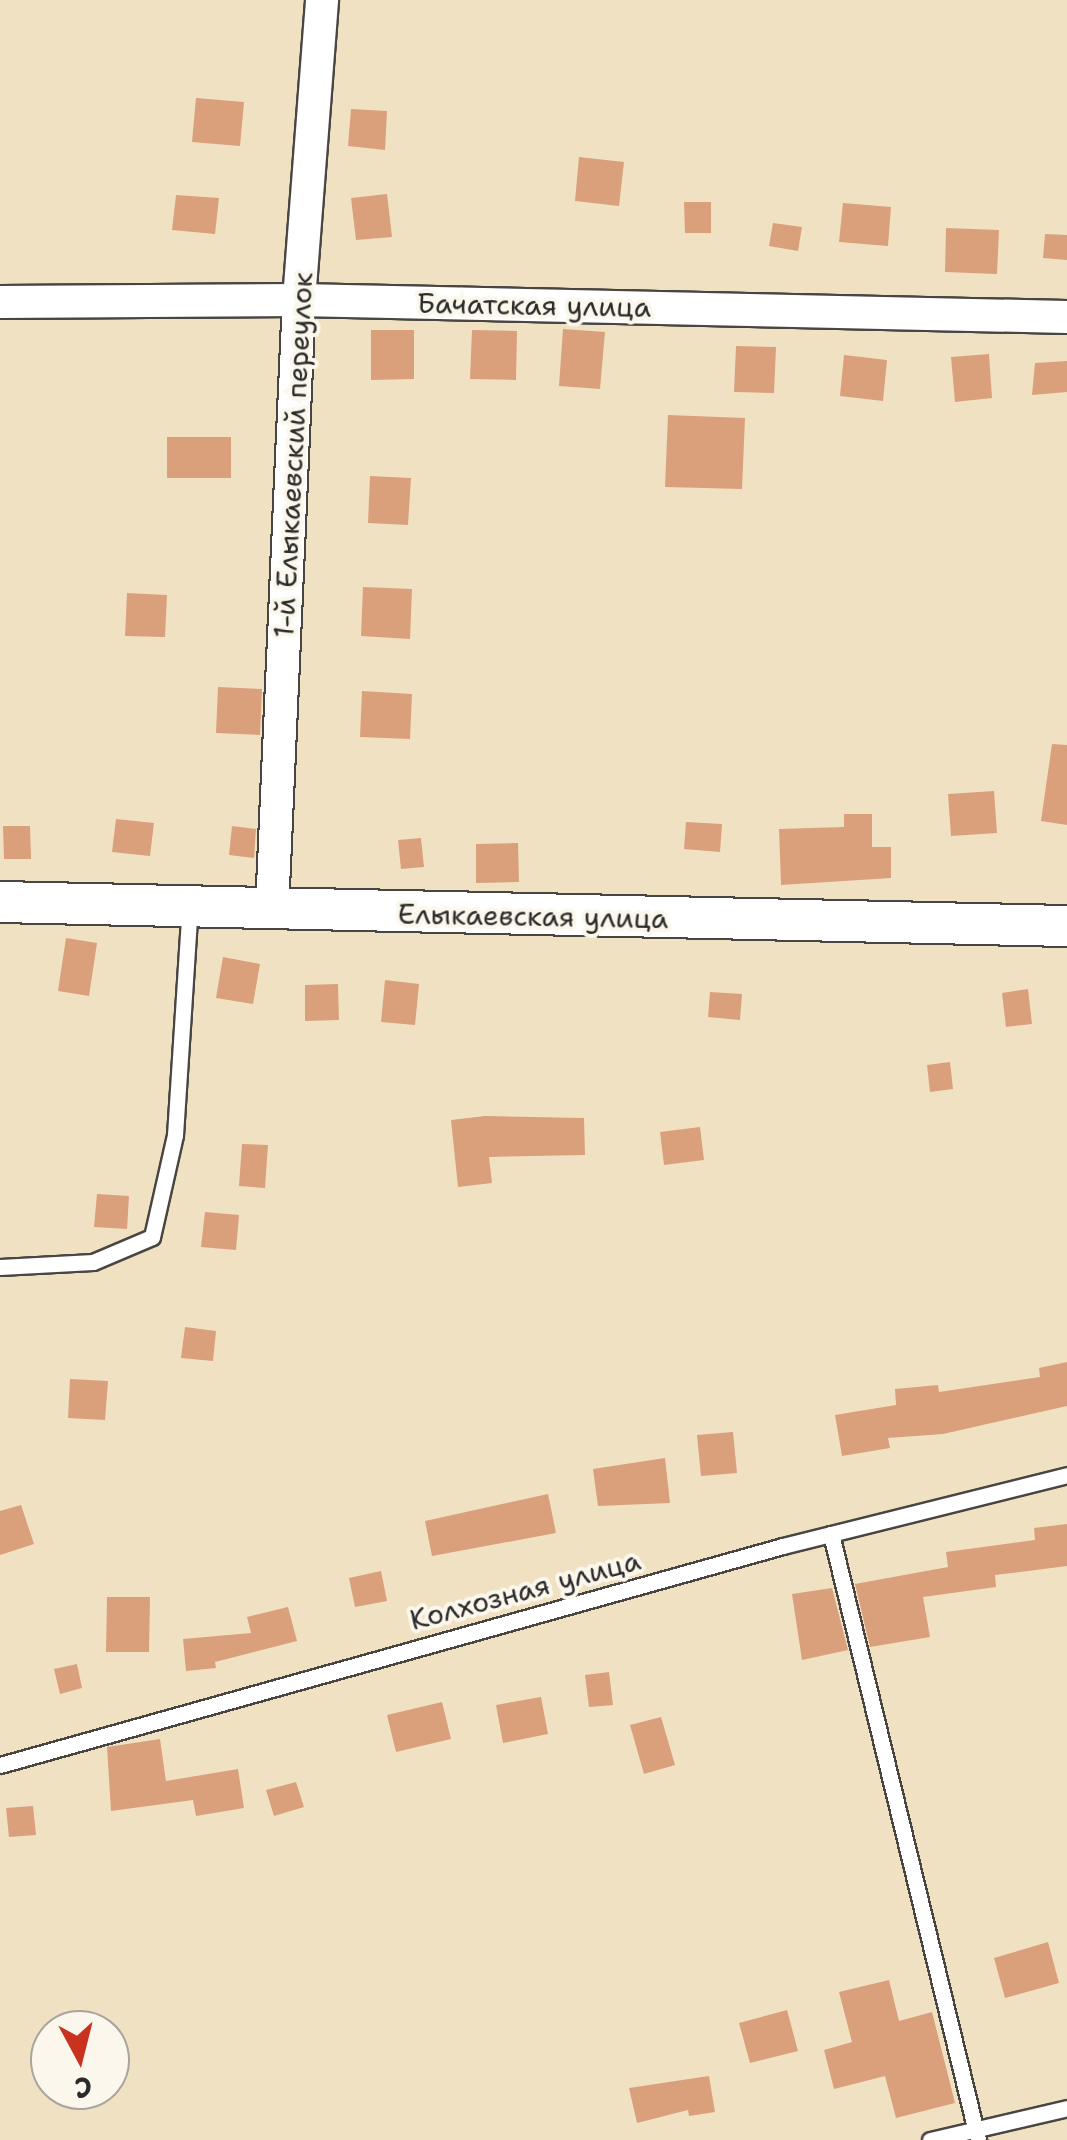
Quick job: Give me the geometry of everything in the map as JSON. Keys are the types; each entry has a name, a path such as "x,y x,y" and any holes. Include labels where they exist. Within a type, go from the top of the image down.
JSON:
{"street":[{"name":"1-й Елыкаевский переулок","path":"272,910 299,300 322,0"},
{"name":"Бачатская улица","path":"0,302 299,300 1067,317"},
{"name":"Елыкаевская улица","path":"0,902 1067,926"}],"lane":[{"path":"0,1267 93,1262 152,1238 176,1135 190,905"},
{"name":"Колхозная улица","path":"0,1765 831,1534 1067,1475"},
{"path":"831,1534 978,2135"},
{"path":"930,2140 978,2135 1067,2108"}],"building":[{"path":"196,98 244,102 240,146 192,142"},
{"path":"351,109 387,111 385,150 348,146"},
{"path":"579,157 624,162 619,206 575,201"},
{"path":"387,194 392,237 356,240 351,198"},
{"path":"176,195 219,198 215,234 172,230"},
{"path":"684,202 711,202 711,233 685,233"},
{"path":"843,203 891,207 888,246 839,242"},
{"path":"773,223 802,227 798,251 769,246"},
{"path":"946,228 999,230 997,274 945,272"},
{"path":"1045,234 1067,235 1067,260 1043,258"},
{"path":"563,329 605,332 600,389 559,386"},
{"path":"371,330 414,330 414,379 371,380"},
{"path":"472,330 517,331 516,380 470,379"},
{"path":"736,346 776,347 774,393 734,392"},
{"path":"989,354 992,398 955,402 951,357"},
{"path":"844,355 887,360 883,401 840,396"},
{"path":"1067,361 1067,392 1032,395 1035,363"},
{"path":"668,415 745,418 742,489 665,487"},
{"path":"167,437 231,437 231,478 167,478"},
{"path":"370,476 411,478 408,525 368,523"},
{"path":"363,587 412,589 410,639 361,636"},
{"path":"127,593 167,595 165,637 125,636"},
{"path":"218,687 262,689 260,735 216,733"},
{"path":"362,691 412,694 410,739 360,737"},
{"path":"1052,744 1067,745 1067,825 1041,821"},
{"path":"994,791 997,833 951,836 948,794"},
{"path":"844,814 872,814 872,847 891,847 891,878 781,885 779,829 844,827"},
{"path":"116,819 154,823 150,856 112,852"},
{"path":"686,822 722,824 720,852 684,849"},
{"path":"3,826 30,826 31,859 4,859"},
{"path":"232,826 256,829 254,858 229,855"},
{"path":"421,838 424,867 401,869 398,840"},
{"path":"518,843 519,882 476,883 476,844"},
{"path":"66,938 97,943 89,996 58,991"},
{"path":"223,957 260,964 253,1004 216,998"},
{"path":"385,980 419,984 415,1025 381,1022"},
{"path":"338,984 339,1020 305,1021 305,985"},
{"path":"1028,989 1032,1024 1006,1027 1002,993"},
{"path":"710,992 742,994 740,1020 708,1017"},
{"path":"950,1062 953,1089 930,1092 927,1065"},
{"path":"485,1116 584,1118 585,1155 489,1157 492,1183 458,1187 451,1120"},
{"path":"700,1127 704,1160 664,1165 660,1132"},
{"path":"242,1144 268,1145 265,1188 239,1186"},
{"path":"97,1194 129,1196 127,1229 94,1227"},
{"path":"205,1212 239,1215 236,1250 201,1247"},
{"path":"185,1327 216,1331 213,1361 181,1358"},
{"path":"1067,1362 1067,1406 943,1434 888,1438 890,1448 842,1456 835,1415 896,1405 895,1389 938,1385 939,1392 1040,1377 1039,1368"},
{"path":"70,1379 108,1381 105,1420 68,1418"},
{"path":"733,1432 737,1473 701,1476 697,1435"},
{"path":"665,1458 670,1503 598,1506 593,1469"},
{"path":"548,1494 556,1533 432,1556 425,1521"},
{"path":"21,1505 34,1544 0,1555 0,1511"},
{"path":"1067,1524 1067,1566 995,1575 996,1587 923,1597 930,1637 870,1647 855,1584 948,1567 946,1552 1035,1540 1034,1528"},
{"path":"381,1571 387,1601 355,1607 349,1578"},
{"path":"832,1588 848,1650 802,1660 792,1594"},
{"path":"107,1597 150,1597 149,1652 106,1652"},
{"path":"288,1607 297,1641 215,1662 216,1668 186,1671 183,1639 251,1633 247,1617"},
{"path":"77,1664 82,1688 60,1694 54,1669"},
{"path":"609,1672 613,1705 589,1707 585,1675"},
{"path":"541,1697 548,1734 503,1743 496,1705"},
{"path":"442,1702 451,1739 396,1752 387,1715"},
{"path":"661,1717 675,1765 644,1774 630,1725"},
{"path":"160,1739 166,1781 238,1769 244,1808 196,1816 193,1800 111,1811 107,1747"},
{"path":"296,1782 304,1807 274,1816 266,1790"},
{"path":"33,1806 36,1835 9,1837 6,1808"},
{"path":"1048,1942 1059,1983 1005,1998 994,1958"},
{"path":"889,1980 899,2021 932,2012 955,2103 896,2118 885,2076 834,2089 824,2050 852,2042 839,1992"},
{"path":"787,2010 798,2051 750,2063 739,2023"},
{"path":"709,2076 715,2112 689,2116 688,2110 637,2123 629,2088"}]}
